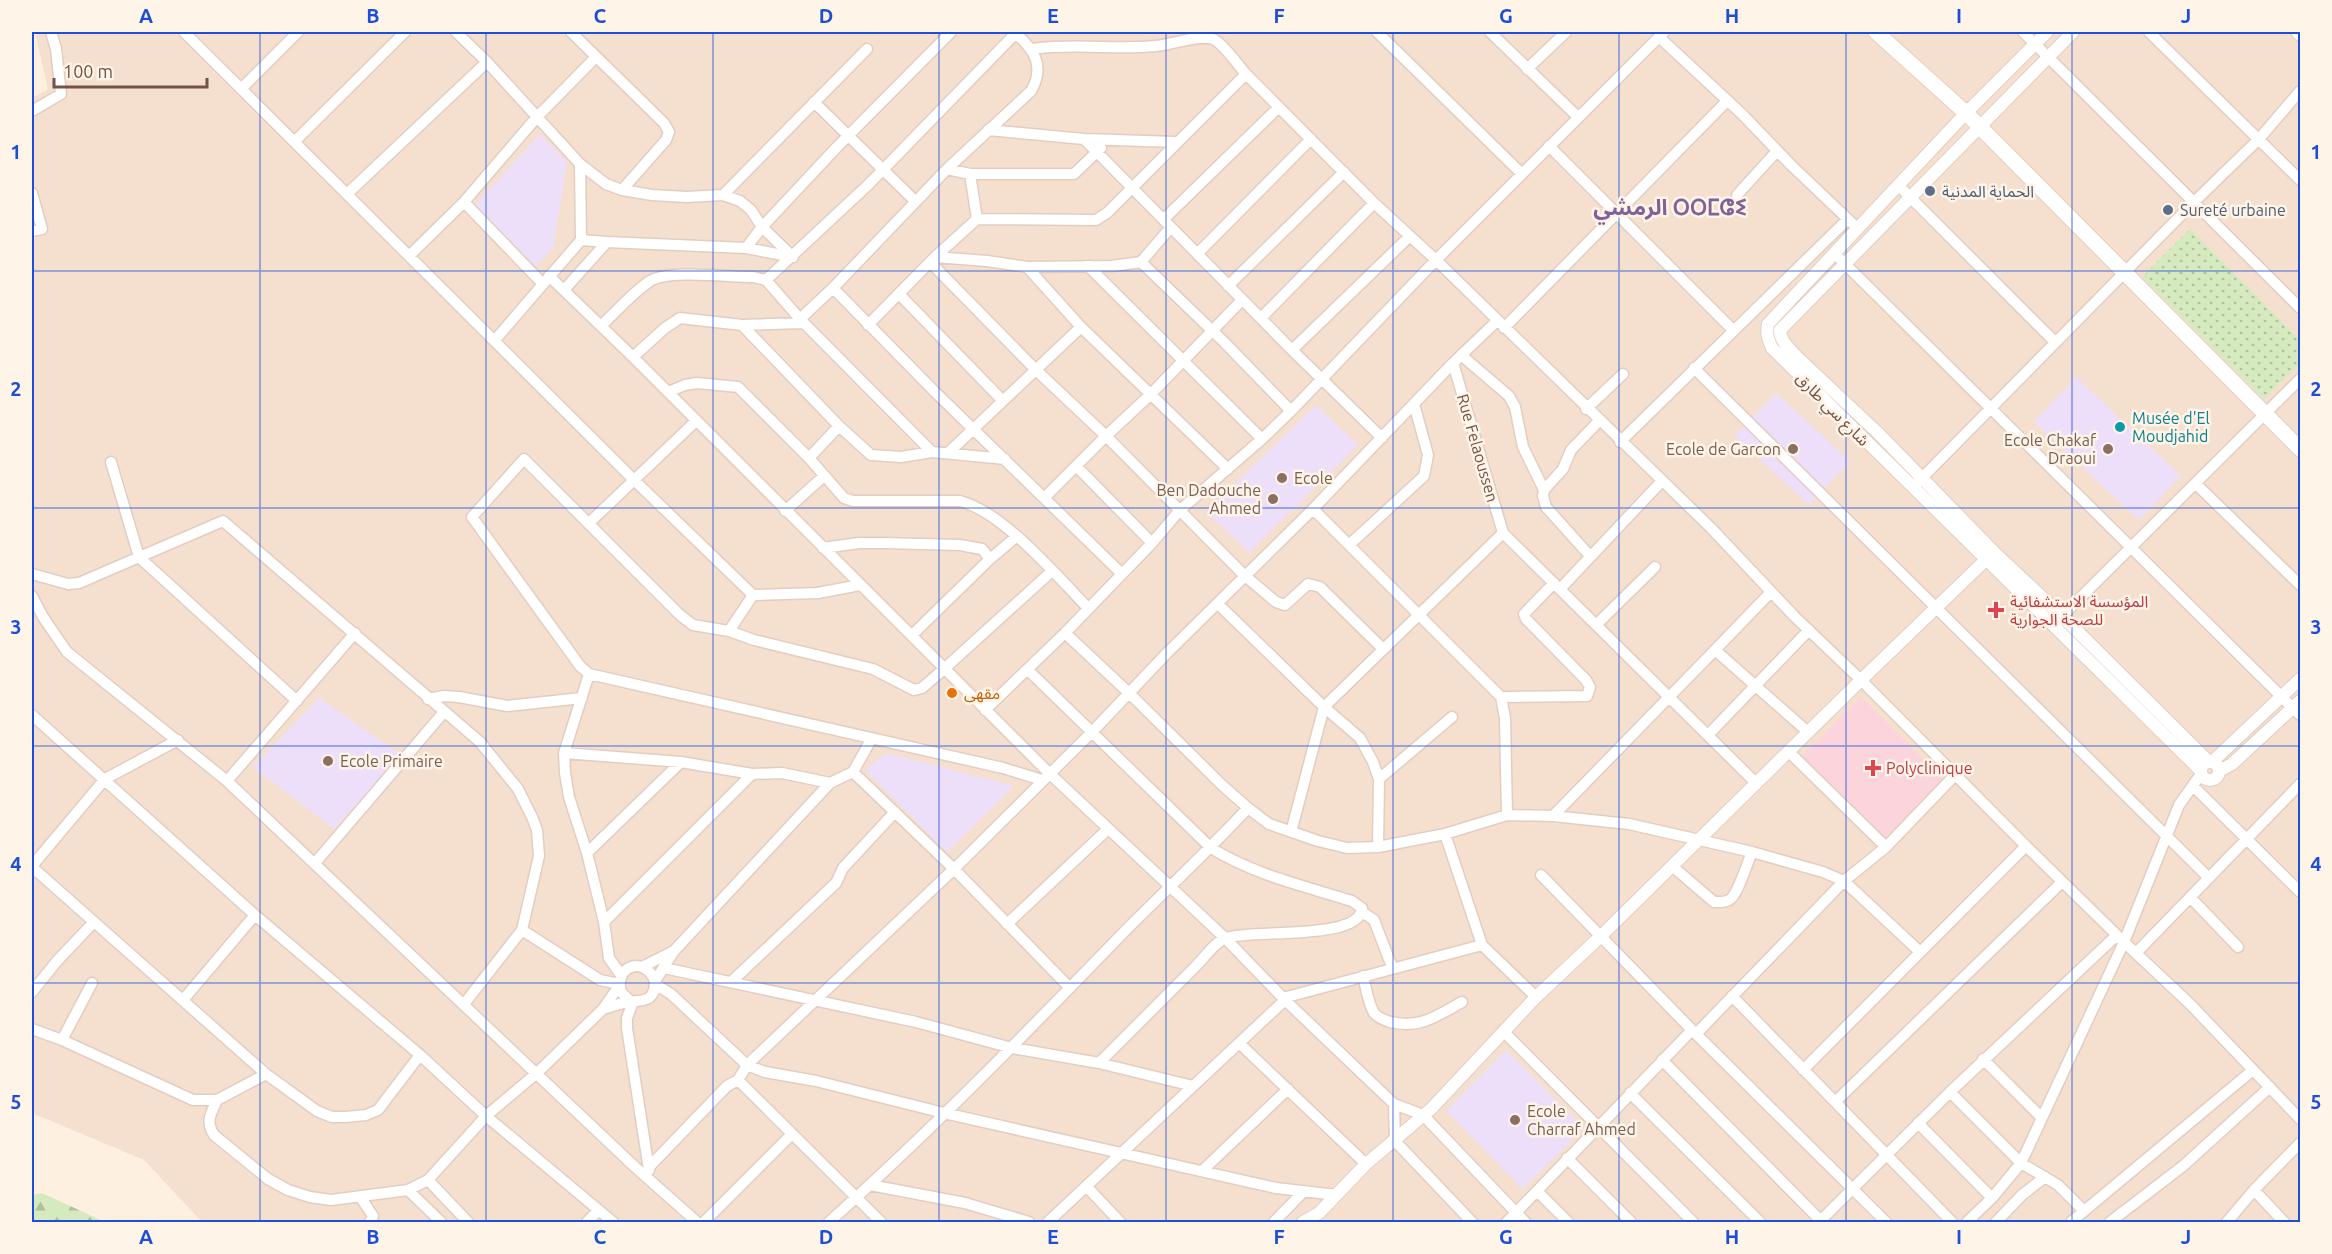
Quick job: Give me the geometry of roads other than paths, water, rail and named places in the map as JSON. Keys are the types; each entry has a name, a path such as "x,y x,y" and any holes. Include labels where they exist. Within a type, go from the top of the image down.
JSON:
{"main road":[{"path":"1876,32 1966,113 2301,449"}],"street":[{"path":"32,111 60,94 56,49 51,32"},
{"path":"241,89 298,32"},
{"path":"295,141 405,32"},
{"path":"456,32 487,62 580,164 606,184 622,190 686,198 723,195 746,205 762,227 794,257"},
{"path":"571,32 664,123 669,132 666,140 622,190"},
{"path":"746,248 762,227 849,135 951,32"},
{"path":"633,357 669,324 680,318 742,325 802,321 915,201 1031,91 1035,83 1037,66 1032,49 1015,32 883,169 794,257 766,280"},
{"path":"1377,32 1522,174"},
{"path":"1490,32 1578,117"},
{"path":"1527,69 1566,32"},
{"path":"2023,32 2301,308"},
{"path":"1620,442 1733,330 1898,185 2047,32"},
{"path":"1774,327 1844,263 2073,32"},
{"path":"2149,32 2301,180"},
{"path":"188,33 241,89 633,479 753,595 818,592 860,585"},
{"path":"985,710 1065,633 1152,543 1180,510 1262,440 1436,260 1662,34 1777,151 1853,223"},
{"path":"1032,49 1079,46 1116,48 1158,46 1207,39 1215,40 1374,203 1436,260 1599,422 1711,528 1771,592 2062,882 2190,1004 2301,1119"},
{"path":"723,195 867,49"},
{"path":"409,256 464,202 537,117 595,58"},
{"path":"348,193 487,62"},
{"path":"868,325 977,219 1096,220 1107,213 1246,74"},
{"path":"1912,488 2194,202 2259,140 2301,91"},
{"path":"649,1172 727,1086 738,1080 747,1065 954,869 1313,509 1457,359 1500,324 1616,214 1727,100"},
{"path":"814,102 915,201"},
{"path":"934,263 1027,267 1112,266 1141,262 1168,223 1279,107"},
{"path":"988,130 1084,140 1176,142"},
{"path":"1197,254 1311,139"},
{"path":"1084,140 1132,186 1321,380 1382,438"},
{"path":"947,170 970,174 1074,174 1110,140"},
{"path":"1549,147 1733,330"},
{"path":"1737,195 1777,151"},
{"path":"495,340 581,240 580,164"},
{"path":"1228,286 1344,172"},
{"path":"970,174 977,219"},
{"path":"1898,185 2055,342"},
{"path":"32,193 42,229 32,231"},
{"path":"464,202 546,280 564,290 633,357 785,511 912,635 1046,776 1108,829 1225,938 1284,999 1394,1104 1423,1115 1525,1222"},
{"path":"1261,318 1374,203"},
{"path":"1774,327 1834,253 1853,223"},
{"path":"1292,350 1410,236"},
{"path":"581,240 746,248 794,257"},
{"path":"564,290 607,242"},
{"path":"1834,253 2282,698 2298,708 2232,764 2208,768"},
{"path":"1141,262 1291,411"},
{"path":"934,263 1036,370 1106,436 1244,576 1276,602 1285,605 1308,584 1320,587 1383,649"},
{"path":"1088,266 1262,440"},
{"path":"1027,267 1081,327 1228,469"},
{"path":"601,326 638,291 651,281 665,275 766,280 802,321 932,452"},
{"path":"833,288 972,429 1121,573"},
{"path":"900,295 1003,401"},
{"path":"1044,498 1151,394 1242,300"},
{"path":"742,325 839,426 871,455 901,457 932,452 1005,459"},
{"path":"948,453 1081,327"},
{"name":"شارع سي طارق","path":"2208,768 2052,625 1990,556 1922,479 1796,356 1774,327 1766,332 1772,348 1912,488 1990,556 2062,616 2208,768"},
{"path":"1457,359 1509,396 1515,407 1523,447 1544,490 1546,507 1590,556"},
{"name":"Rue Felaoussen","path":"1457,359 1503,533"},
{"path":"1694,368 2209,878"},
{"path":"1586,409 1623,374"},
{"path":"2052,625 2301,379"},
{"path":"668,392 685,385 697,384 738,387 809,458 844,498 853,501 960,501 974,505 1000,521 1088,608"},
{"path":"1349,545 1424,476 1428,465 1427,444 1414,404"},
{"path":"589,523 696,421"},
{"path":"1544,490 1563,470 1571,450 1599,422"},
{"path":"809,458 839,426"},
{"path":"1046,776 589,674 580,666 472,517 524,459 687,620 699,627 729,631 754,640 873,669 914,690 922,688 1052,571"},
{"path":"111,462 139,557 297,701"},
{"path":"1076,466 1152,543"},
{"path":"785,511 824,476"},
{"path":"1501,698 1587,696 1590,687 1586,680 1526,619 1524,614 1590,556 1661,482"},
{"path":"2196,484 2301,585"},
{"path":"1313,509 1501,698 1505,718 1507,815"},
{"path":"32,574 73,585 223,521 480,742 518,789 537,830 539,856 522,930 464,1004"},
{"path":"1291,832 1324,706 1503,533 1756,783"},
{"path":"912,635 990,559 1016,537"},
{"path":"823,548 867,543 960,545 982,549 990,559"},
{"path":"1303,1222 1317,1218 1366,1164 1423,1115 1536,997 1990,556"},
{"path":"1596,625 1655,567"},
{"path":"1553,816 1771,592"},
{"path":"729,631 753,595"},
{"path":"32,596 43,617 67,652 106,686 178,740 227,781 635,1167 649,1172 697,1222"},
{"path":"1218,604 1360,738 1379,779 1378,847"},
{"path":"1708,735 1757,687 1809,630"},
{"path":"227,781 355,633"},
{"path":"1065,633 1248,808 1269,824 1347,848 1378,847 1445,834 1507,815 1553,816 1629,824 1752,852 1823,872 1844,882 1919,951"},
{"path":"1715,650 1808,732"},
{"path":"1028,670 1211,848 1260,873 1360,905 1362,912 1374,920 1392,967"},
{"path":"589,674 564,753 569,797 587,853 604,922 609,958 625,998 632,1002"},
{"path":"1967,1222 1992,1198 2021,1163 2180,805 2208,768 2301,679"},
{"path":"428,699 444,696 459,697 507,706 582,698"},
{"path":"315,863 444,712"},
{"path":"32,716 255,915 420,1055 486,1116 613,1222"},
{"path":"1379,779 1452,717"},
{"path":"603,1009 648,999 674,951 830,783 853,772 872,738"},
{"path":"178,740 105,779 32,866 266,1074 317,1111 332,1117 366,1115 378,1110 420,1055"},
{"path":"1788,751 1886,847"},
{"path":"564,753 681,762 753,774 782,773 830,783"},
{"path":"587,853 681,762"},
{"path":"853,772 954,869 1070,988"},
{"path":"604,922 753,774"},
{"path":"1507,1222 1662,1060 1732,996 1844,882 1886,847 1956,774"},
{"path":"2136,953 2301,784"},
{"path":"2193,786 2301,892"},
{"path":"829,1222 1012,1048 1248,808"},
{"path":"731,982 836,883 843,868 895,812"},
{"path":"1007,924 1108,829"},
{"path":"1445,834 1482,945 1536,997"},
{"path":"1803,1070 2026,846"},
{"path":"1672,866 1714,902 1724,902 1730,900 1736,892 1752,852"},
{"path":"1541,875 1694,1032 1886,1222"},
{"path":"1835,1102 2062,882"},
{"path":"2190,897 2238,947"},
{"path":"1099,1063 1225,938 1256,933 1338,928 1356,921 1362,912"},
{"path":"183,1000 255,915"},
{"path":"32,992 57,961 94,922"},
{"path":"522,930 600,980 620,982"},
{"path":"1662,1060 1821,1222 1886,1154 1983,1059 2120,939"},
{"path":"1048,1222 1284,999 1392,967 1482,945"},
{"path":"217,1100 208,1120 214,1135 268,1179 288,1190 310,1197 331,1200 361,1198 408,1190 428,1180 486,1116 537,1073 603,1009 630,967 642,967 674,951"},
{"path":"642,967 648,970 655,983 671,994 747,1065 765,1072 816,1081 944,1113 1276,1188 1337,1195"},
{"path":"664,968 815,999 916,1022 1012,1048 1099,1063 1193,1086"},
{"path":"1363,976 1373,1011 1378,1017 1388,1021 1411,1026 1462,1002"},
{"path":"62,1040 92,983"},
{"path":"1732,996 1952,1222"},
{"path":"632,1002 627,1018 627,1028 649,1172"},
{"path":"32,1029 62,1040 194,1100 217,1100 266,1074"},
{"path":"1503,1030 1693,1222"},
{"path":"1239,1043 1366,1164"},
{"path":"1983,1059 2041,1117"},
{"path":"2071,1222 2253,1070"},
{"path":"738,1080 881,1222"},
{"path":"2110,1222 2183,1166 2270,1088"},
{"path":"1202,1171 1288,1089"},
{"path":"1950,1092 2021,1163 2058,1185 2084,1211"},
{"path":"1630,1093 1760,1222"},
{"path":"1394,1104 1395,1141 1472,1222"},
{"path":"1918,1124 1992,1198"},
{"path":"704,1222 792,1134"},
{"path":"2227,1222 2254,1190 2301,1143"},
{"path":"1567,1158 1631,1222"},
{"path":"1996,1222 2022,1195 2045,1177"},
{"path":"428,1180 468,1222"},
{"path":"870,1185 966,1203 1029,1222"},
{"path":"1087,1187 1120,1222"},
{"path":"408,1190 441,1222"},
{"path":"2254,1190 2284,1222"},
{"path":"1274,1222 1304,1191"},
{"path":"1537,1191 1568,1222"},
{"path":"361,1198 373,1216 370,1222"},
{"path":"587,1222 599,1210"}],"place":[{"name":"الحماية المدنية","path":"1930,191"},
{"name":"Sureté urbaine","path":"2168,210"},
{"name":"Musée d'El Moudjahid","path":"2120,427"},
{"name":"Ecole de Garcon","path":"1793,449"},
{"name":"Ecole Chakaf Draoui","path":"2108,449"},
{"name":"Ecole","path":"1282,478"},
{"name":"Ben Dadouche Ahmed","path":"1273,499"},
{"name":"المؤسسة الاستشفائية للصحة الجوارية","path":"1996,610"},
{"name":"مقهى","path":"952,693"},
{"name":"Ecole Primaire","path":"328,761"},
{"name":"Polyclinique","path":"1873,768"},
{"name":"Ecole Charraf Ahmed","path":"1515,1120"}],"district":[{"name":"الرمشي ⵔⵔⵎⵛⵉ","path":"1670,206"}]}
